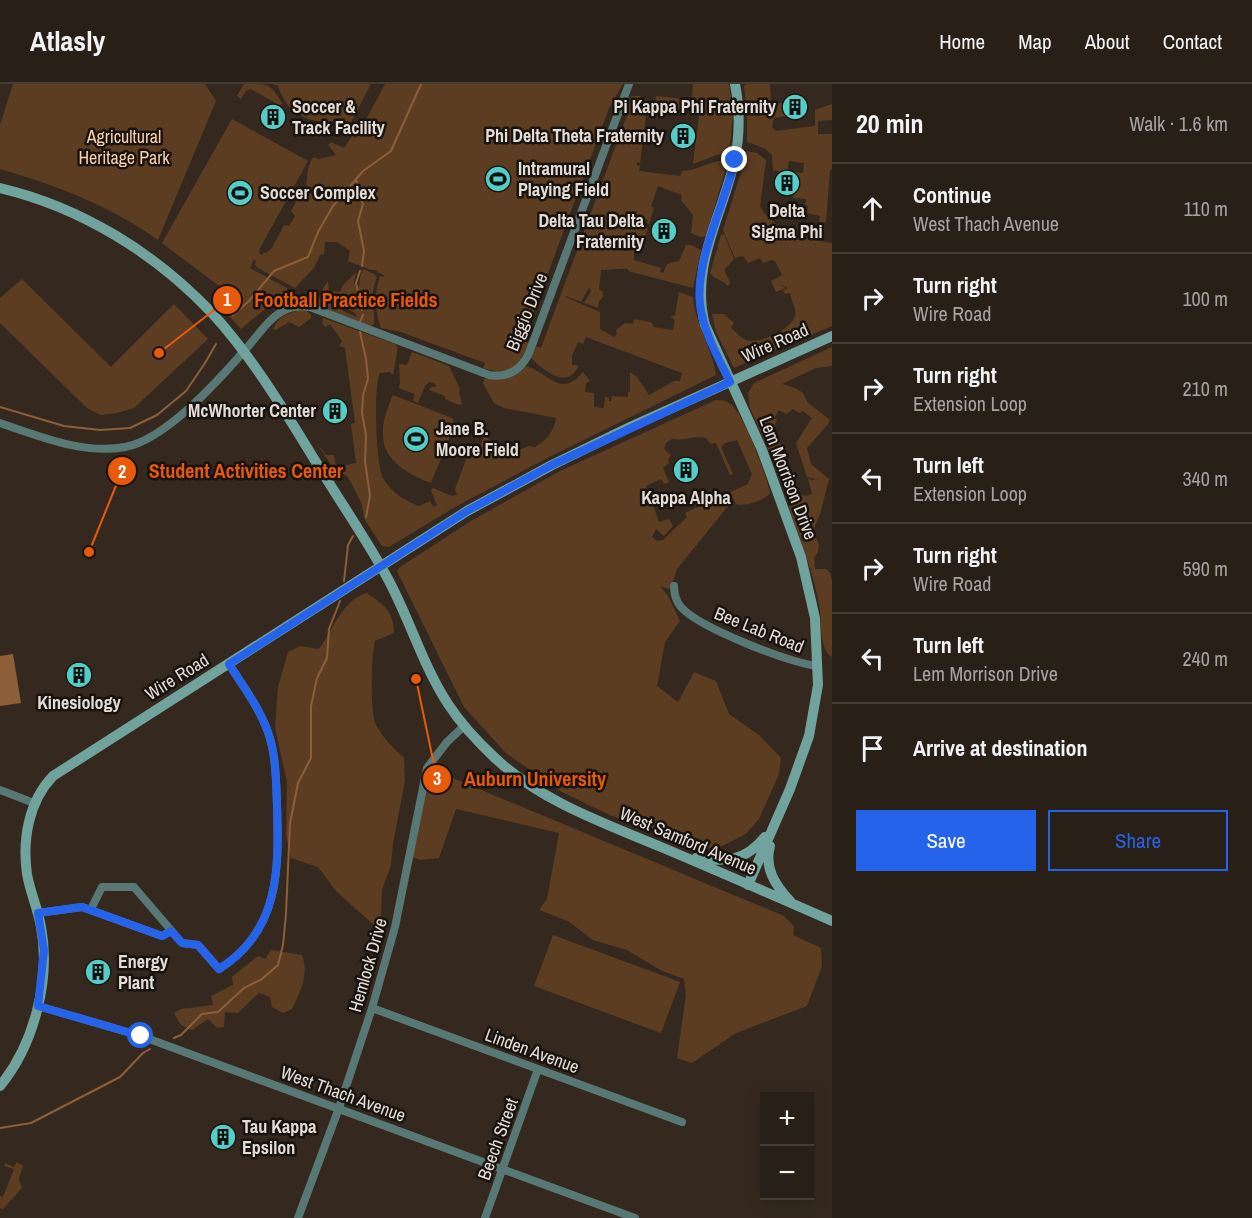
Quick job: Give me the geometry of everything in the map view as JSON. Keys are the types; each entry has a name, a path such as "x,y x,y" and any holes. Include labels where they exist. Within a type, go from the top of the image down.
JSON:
{"street":[{"name":"Biggio Drive","path":"0,423 80,447 103,449 126,447 148,439 168,426 279,314 301,306 489,375 505,375 517,369 524,363 529,353 629,84"},
{"name":"Lem Morrison Drive","path":"735,84 739,110 735,160 703,266 700,303 705,325 762,450 801,557 815,618 818,666 816,702 809,736 798,769 748,885"},
{"name":"West Samford Avenue","path":"0,188 67,210 111,233 148,257 188,290 212,314 243,352 279,403 380,566 408,619 440,691 464,726 496,759 546,795 579,812 832,921"},
{"name":"Wire Road","path":"0,1086 21,1054 38,1006 44,950 38,913 27,875 25,853 27,830 34,803 45,784 65,766 467,511 552,465 832,336"},
{"name":"Bee Lab Road","path":"674,586 676,600 682,609 714,629 796,662 818,666"},
{"path":"91,909 102,887 134,887 182,943 198,945 219,969 233,960 255,938 266,917 273,894 278,842 274,755 259,711 229,664"},
{"name":"Hemlock Drive","path":"298,1218 339,1108 372,1008 395,927 427,768 447,742 464,726"},
{"path":"0,790 34,803"},
{"path":"686,858 721,860 739,858 751,852 773,828"},
{"path":"773,828 767,856 769,870 778,887 794,904"},
{"path":"38,913 82,907 162,936 171,931"},
{"name":"West Thach Avenue","path":"38,1006 141,1036 635,1218"},
{"name":"Linden Avenue","path":"372,1008 682,1122"},
{"name":"Beech Street","path":"485,1218 538,1070"}],"green space":[{"name":"Agricultural Heritage Park","path":"13,84 205,84 216,101 158,240 121,217 82,198 0,169 0,125"},
{"path":"244,84 269,86 283,104 279,105 251,89 246,91 241,99 237,96"},
{"path":"273,84 371,84 348,128 338,123 340,119 329,122 327,128 323,127 324,122 308,119 295,112 285,101 278,86"},
{"path":"385,84 623,84 609,108 523,341 529,343 517,363 506,370 483,368 485,363 401,332 381,328 377,315 376,296 380,276 384,275 377,272 378,270 371,270 348,261 350,251 337,242 325,242 324,254 320,255 314,268 295,288 258,268 254,259 250,268 287,288 287,291 241,329 229,316 218,285 162,243 232,119 308,161 260,248 259,253 262,255 266,253 272,248 284,225 289,226 295,216 291,211 302,191 306,193 308,170 313,157 319,159 336,155 328,145 331,142 344,148 352,136 356,138"},
{"path":"693,84 729,84 733,114 729,154 717,155 693,164 701,100 692,99"},
{"path":"770,84 771,104 782,103 783,111 791,110 792,115 774,118 772,127 776,131 815,126 815,110 832,104 832,120 818,121 818,134 832,134 832,169 830,170 826,222 819,222 820,216 807,213 806,199 793,198 796,172 803,173 804,163 789,161 787,173 773,170 772,155 764,148 747,142 744,86"},
{"path":"631,96 640,96 648,101 640,163 637,162 640,166 639,171 680,176 682,171 728,161 706,236 701,237 691,233 693,215 681,200 682,195 658,186 651,206 654,208 649,224 648,220 635,216 632,224 645,229 648,227 644,241 640,240 634,254 634,260 661,268 660,272 663,273 667,264 679,261 686,245 701,250 693,288 628,271 628,269 601,270 599,289 603,292 603,297 599,301 598,308 584,303 591,291 589,288 581,302 565,297 600,312 600,329 614,337 617,334 616,330 625,323 633,324 634,319 651,322 654,327 673,330 675,320 670,317 675,315 679,292 693,297 694,307 716,375 547,458 455,507 389,547 382,546 365,520 361,502 348,477 332,466 316,442 326,455 334,455 336,467 356,463 351,424 355,423 345,348 339,346 342,341 330,324 325,327 322,323 323,318 398,347 393,375 390,372 380,373 378,380 377,443 383,478 394,492 419,506 430,501 433,506 437,506 431,490 433,488 452,496 457,495 455,489 470,449 476,451 479,449 484,436 512,454 528,446 535,447 552,431 556,418 504,408 494,403 483,383 484,379 511,377 526,366 561,384 575,380 583,372 590,381 586,383 585,392 594,393 594,407 604,408 605,397 611,401 612,396 628,397 630,372 637,377 649,395 674,381 680,381 682,373 586,337 583,344 578,342 572,356 572,365 578,367 573,374 567,377 555,376 531,358 536,346 541,348 627,115"},
{"path":"656,96 685,99 683,115 654,111"},
{"path":"745,151 757,153 766,160 760,206 767,217 784,229 782,235 832,243 832,326 734,368 716,332 712,314 724,314 734,323 731,328 744,339 751,341 774,335 788,326 795,316 795,307 790,293 785,294 783,290 787,289 787,287 779,284 786,288 776,292 771,281 782,275 775,261 763,263 760,258 748,263 743,256 735,258 723,230 742,169"},
{"path":"724,234 734,259 724,270 730,282 728,286 710,273 721,235"},
{"path":"363,269 377,277 373,296 374,324 371,326 362,323 361,320 359,323 302,303 306,294 313,295 357,317 355,313 320,293 328,281 329,291 340,292 343,285 356,272 354,282 356,289 359,286"},
{"path":"22,279 111,367 174,304 208,339 134,408 101,415 87,408 0,323 0,298"},
{"path":"302,310 307,311 311,318 299,327 289,322 276,330 273,329 285,315"},
{"path":"832,347 832,366 816,368 782,384 803,393 808,403 829,419 829,423 807,448 811,464 829,479 815,526 814,532 819,545 814,558 815,569 826,569 832,581 832,657 823,642 815,584 789,507 791,505 789,501 793,495 812,494 808,479 822,478 807,477 796,443 812,418 803,411 799,413 793,409 786,414 779,410 774,418 777,420 774,429 775,436 787,449 779,454 788,479 792,478 794,482 789,487 784,486 780,482 772,457 750,408 748,393 754,383"},
{"path":"412,352 449,366 460,389 462,404 459,405 429,390 436,386 435,383 429,382 425,386 418,403 413,401 415,394 399,388 399,364 407,365"},
{"name":"Jane B. Moore Field","path":"393,395 452,418 455,424 431,483 403,468 386,450 383,426"},
{"path":"716,400 729,403 738,412 755,447 770,493 754,502 744,505 736,504 730,492 748,484 752,474 737,440 725,443 721,447 733,474 730,475 716,443 711,444 706,438 672,439 666,443 664,449 671,455 669,463 663,468 669,482 664,484 661,479 646,486 659,522 669,519 673,526 664,536 656,529 652,537 657,541 663,540 687,517 685,513 725,494 729,505 677,569 670,589 660,586 668,596 680,621 665,642 657,686 678,702 694,672 716,681 729,714 759,735 781,758 779,774 759,819 746,834 722,846 701,850 649,827 612,816 560,791 506,753 464,707 397,571 471,521 560,471"},
{"path":"367,593 386,609 392,619 394,633 375,641 372,697 376,725 388,743 404,758 405,781 391,865 382,890 381,916 374,925 336,891 318,867 291,858 286,835 287,782 275,728 278,687 288,652 300,646 319,649 351,602"},
{"path":"443,774 784,916 794,926 793,935 821,948 822,966 807,1006 736,1033 692,1063 677,1058 686,995 684,979 662,971 627,950 593,940 568,921 539,910 547,899 559,833 456,809 439,858 420,860 410,856 423,785"},
{"path":"553,935 680,982 661,1033 534,986"},
{"path":"271,950 302,955 304,976 292,1009 283,1013 272,1007 270,997 259,993 238,1013 225,1012 224,1027 217,1028 208,1019 192,1030 181,1025 174,1013 181,1009 213,1005 211,996 233,985 232,977 258,956 265,959"},
{"path":"17,1162 23,1166 19,1179 22,1188 3,1209 0,1208 0,1196 3,1197 14,1169 4,1166 5,1163 14,1167"}],"shaded area":[{"path":"13,654 21,703 0,706 0,656"}],"waterway":[{"path":"233,315 249,301 274,271 308,257 318,232 333,206 363,171 391,151 421,84"},
{"path":"356,179 363,204 358,221 364,251 362,266"},
{"path":"360,271 356,283 362,310"},
{"path":"360,322 363,315"},
{"path":"360,332 368,379 363,395 362,413 366,435 365,461 370,496 366,517"},
{"path":"0,407 64,426 100,430 130,428 157,415 186,391 216,344"},
{"path":"344,581 348,545 353,536"},
{"path":"174,1038 181,1035 202,1014 218,1012 244,988 262,979 278,965 283,945 286,914 290,823 298,783 311,758 311,706 317,678 327,658 329,629 340,601"},
{"path":"0,1128 31,1123 120,1077 143,1053 150,1049"}],"place":[{"name":"Pi Kappa Phi Fraternity","path":"795,107"},
{"name":"Soccer & Track Facility","path":"273,117"},
{"name":"Phi Delta Theta Fraternity","path":"683,136"},
{"name":"Intramural Playing Field","path":"498,179"},
{"name":"Delta Sigma Phi","path":"787,183"},
{"name":"Soccer Complex","path":"240,193"},
{"name":"Delta Tau Delta Fraternity","path":"664,231"},
{"name":"Football Practice Fields","path":"159,353"},
{"name":"McWhorter Center","path":"335,411"},
{"name":"Jane B. Moore Field","path":"416,439"},
{"name":"Kappa Alpha","path":"686,470"},
{"name":"Student Activities Center","path":"89,552"},
{"name":"Kinesiology","path":"79,675"},
{"name":"Auburn University","path":"416,679"},
{"name":"Energy Plant","path":"98,972"},
{"name":"Tau Kappa Epsilon","path":"223,1137"}],"route":[{"path":"141,1036 38,1006 44,950 38,913 82,907 162,936 171,931 182,943 198,945 219,969 245,950 255,938 266,917 273,894 278,842 276,778 274,755 259,711 229,664 467,511 552,465 730,382 705,325 700,303 700,281 735,160"}]}
